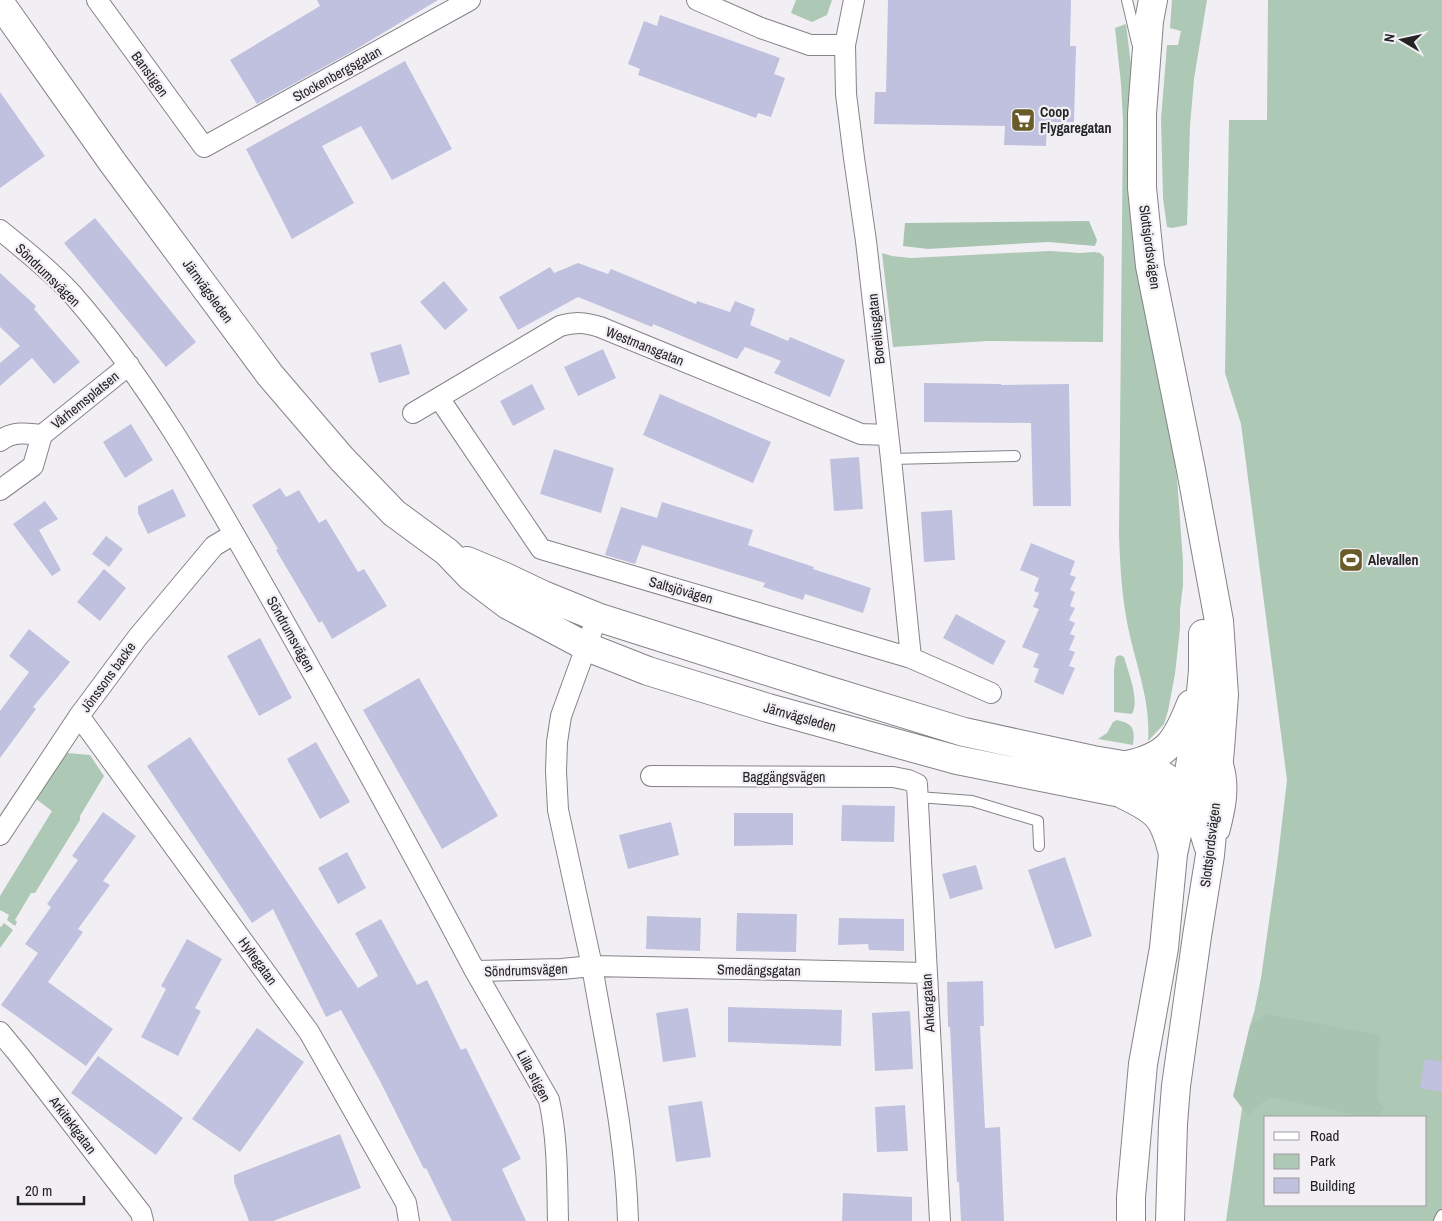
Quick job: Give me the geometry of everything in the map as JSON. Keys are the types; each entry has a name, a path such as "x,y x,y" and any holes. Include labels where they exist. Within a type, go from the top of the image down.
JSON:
{"main road":[{"name":"Järnvägsleden","path":"0,3 113,163 270,375 342,459 394,513 447,552 472,577 508,605 586,647 648,671 768,708 884,740 957,760 1121,793 1175,794 1186,791"},
{"name":"Slottsjordsvägen","path":"1150,7 1142,114 1142,188 1150,266 1219,621 1224,695 1210,855 1176,1086 1170,1221"},
{"name":"Slottsjordsvägen","path":"1131,1221 1131,1197 1143,1064 1164,948 1173,854 1186,791 1200,703 1203,670 1204,632 1191,470"},
{"name":"Järnvägsleden","path":"447,552 597,617 761,670 964,732 1093,760 1147,769 1159,773 1186,791"},
{"path":"1127,765 1142,762 1160,754 1178,735 1203,670"},
{"path":"1210,855 1201,822 1186,791 1203,775 1220,750"},
{"path":"1121,793 1153,810 1167,832 1173,854"}],"street":[{"name":"Banstigen","path":"96,0 204,147"},
{"name":"Stockenbergsgatan","path":"204,147 470,0"},
{"path":"697,0 761,28 810,45 845,45"},
{"name":"Boreliusgatan","path":"854,0 845,45 847,103 866,240 911,658"},
{"name":"Söndrumsvägen","path":"0,230 72,294 129,365 175,433 387,806 475,971 562,969 592,966"},
{"name":"Westmansgatan","path":"413,413 560,326 587,323 861,434 888,435"},
{"name":"Vårhemsplatsen","path":"0,490 32,466 42,435 129,365"},
{"name":"Saltsjövägen","path":"439,398 541,549 911,658 991,693"},
{"name":"Vårhemsplatsen","path":"0,441 5,437 26,433 42,435"},
{"name":"Jönssons backe","path":"0,835 80,716 137,638 214,546 234,534"},
{"path":"597,617 561,716 557,742 556,771 558,810 592,966 617,1110 628,1221"},
{"name":"Hyltegatan","path":"80,716 309,1032 406,1203 408,1221"},
{"name":"Baggängsvägen","path":"651,776 893,777 908,780 917,791"},
{"name":"Ankargatan","path":"917,791 940,1221"},
{"name":"Smedängsgatan","path":"592,966 927,973"},
{"name":"Lilla stigen","path":"475,971 549,1100 553,1118 557,1158 558,1221"},
{"name":"Arkitektgatan","path":"0,1032 20,1055 141,1213 143,1221"}],"lane":[{"path":"1127,0 1133,20 1136,42 1146,63"},
{"path":"891,459 1015,456"},
{"path":"917,791 972,801 1038,821 1039,846"},
{"path":"1439,1221 1442,1215"}],"green space":[{"path":"796,0 832,0 827,15 812,22 791,13"},
{"path":"1172,0 1207,0 1194,79 1190,126 1187,225 1172,228 1167,227 1163,198 1161,119 1167,45 1178,45 1181,31 1170,28"},
{"name":"Alevallen","path":"1268,0 1442,0 1442,1221 1226,1221 1254,1023 1250,1025 1261,978 1287,780 1241,424 1225,373 1229,120 1267,120"},
{"path":"1126,24 1131,65 1131,93 1168,422 1177,478 1183,561 1180,628 1175,674 1168,711 1164,724 1148,741 1145,698 1124,604 1119,535 1123,121 1115,28"},
{"path":"1089,221 1097,240 1095,246 1048,242 928,249 903,246 905,223"},
{"path":"1050,251 1094,252 1100,253 1104,257 1103,342 988,341 893,347 882,253 911,258"},
{"path":"1120,655 1124,657 1134,694 1135,701 1132,714 1114,712 1114,669 1116,657"},
{"path":"1117,720 1127,723 1132,728 1134,735 1133,745 1098,739 1107,733 1113,722"},
{"path":"65,749 68,753 90,755 104,776 80,816 80,820 35,893 31,893 15,920 17,922 15,926 7,920 9,915 0,910 0,896 52,811 32,796"},
{"path":"4,923 13,930 0,948 0,926"},
{"path":"1268,1014 1380,1035 1377,1098 1384,1108 1378,1116 1361,1116 1270,1097 1248,1116 1233,1096 1250,1025"}],"building":[{"path":"317,0 438,0 353,51 257,104 230,60 320,6"},
{"path":"888,0 1071,0 1070,46 1076,46 1074,122 1047,122 1046,146 1004,145 1005,126 874,124 875,92 886,92"},
{"path":"660,15 780,58 774,74 785,78 771,117 758,113 756,118 638,75 640,69 628,64 644,21 657,26"},
{"path":"405,61 452,149 392,180 361,126 322,146 354,203 292,239 246,149"},
{"path":"0,92 45,156 0,188"},
{"path":"95,218 196,342 166,367 64,243"},
{"path":"578,263 608,274 611,269 696,304 697,301 730,312 735,301 755,309 750,325 788,341 790,337 845,360 830,397 774,373 781,361 745,347 737,359 653,324 652,327 578,297 518,330 499,297 550,267 554,273"},
{"path":"0,273 36,306 34,309 80,362 54,384 32,358 0,386 0,363 20,346 0,327"},
{"path":"444,281 468,310 445,330 420,302"},
{"path":"401,344 410,374 379,383 370,353"},
{"path":"603,349 616,378 578,396 564,367"},
{"path":"924,383 1069,384 1071,506 1033,506 1031,423 924,422"},
{"path":"532,384 545,409 513,426 500,401"},
{"path":"660,394 771,442 753,483 643,435"},
{"path":"131,424 153,460 125,478 103,442"},
{"path":"554,449 614,468 601,513 540,494"},
{"path":"859,457 863,509 834,511 830,459"},
{"path":"280,488 286,497 299,490 319,523 326,519 358,572 364,569 387,606 332,639 322,621 319,623 252,505"},
{"path":"173,489 186,516 148,534 138,513 138,506"},
{"path":"45,501 58,519 39,530 61,570 52,576 13,524"},
{"path":"662,502 753,530 748,545 871,588 863,613 805,594 803,600 763,587 765,583 642,545 635,564 605,555 621,507 657,518"},
{"path":"952,510 955,560 924,562 921,512"},
{"path":"106,536 123,549 109,567 92,554"},
{"path":"1031,543 1075,561 1070,575 1076,577 1070,590 1075,592 1070,606 1075,608 1069,620 1075,623 1070,634 1075,636 1069,650 1075,652 1069,666 1075,668 1063,695 1034,682 1039,669 1033,667 1039,654 1022,647 1039,609 1033,607 1039,593 1034,591 1039,578 1020,570"},
{"path":"104,569 126,588 100,621 77,602"},
{"path":"956,614 1006,641 993,665 943,638"},
{"path":"29,629 70,662 33,707 36,709 0,758 0,711 29,672 9,656"},
{"path":"260,638 292,698 259,716 227,656"},
{"path":"419,678 498,816 442,849 363,710"},
{"path":"190,737 358,988 378,976 355,933 381,919 417,985 427,980 461,1050 466,1048 521,1159 502,1169 526,1221 452,1221 426,1168 424,1169 380,1081 341,1010 326,1017 273,909 252,923 147,766"},
{"path":"316,742 350,802 320,819 287,759"},
{"path":"842,805 895,806 894,842 841,841"},
{"path":"103,812 136,836 103,881 110,885 78,929 83,932 48,982 113,1029 86,1066 1,1005 38,953 25,944 51,907 47,904 78,860 72,856"},
{"path":"734,813 793,813 793,845 734,846"},
{"path":"671,822 679,855 628,869 619,835"},
{"path":"347,852 366,888 338,904 318,868"},
{"path":"1065,857 1092,936 1055,949 1028,870"},
{"path":"976,865 983,889 950,899 942,874"},
{"path":"737,913 797,914 796,952 736,951"},
{"path":"647,916 701,918 700,951 646,949"},
{"path":"839,918 904,919 904,951 869,950 868,944 838,945"},
{"path":"187,939 222,959 195,1008 201,1011 178,1056 141,1037 166,989 161,986"},
{"path":"983,981 984,1026 980,1026 985,1128 1000,1127 1004,1221 961,1221 959,1182 957,1182 947,982"},
{"path":"728,1007 842,1010 841,1046 728,1042"},
{"path":"688,1008 696,1057 663,1062 656,1013"},
{"path":"910,1011 913,1069 875,1071 872,1013"},
{"path":"257,1028 304,1062 240,1152 192,1119"},
{"path":"98,1056 183,1118 156,1155 71,1093"},
{"path":"1425,1059 1442,1062 1442,1092 1420,1088"},
{"path":"702,1101 711,1157 676,1162 668,1106"},
{"path":"905,1105 908,1151 877,1152 875,1107"},
{"path":"340,1134 361,1188 273,1221 249,1221 234,1182 234,1175"},
{"path":"843,1193 912,1197 912,1221 842,1221"}],"place":[{"name":"Coop Flygaregatan","path":"1023,120"},
{"name":"Alevallen","path":"1351,560"}]}
